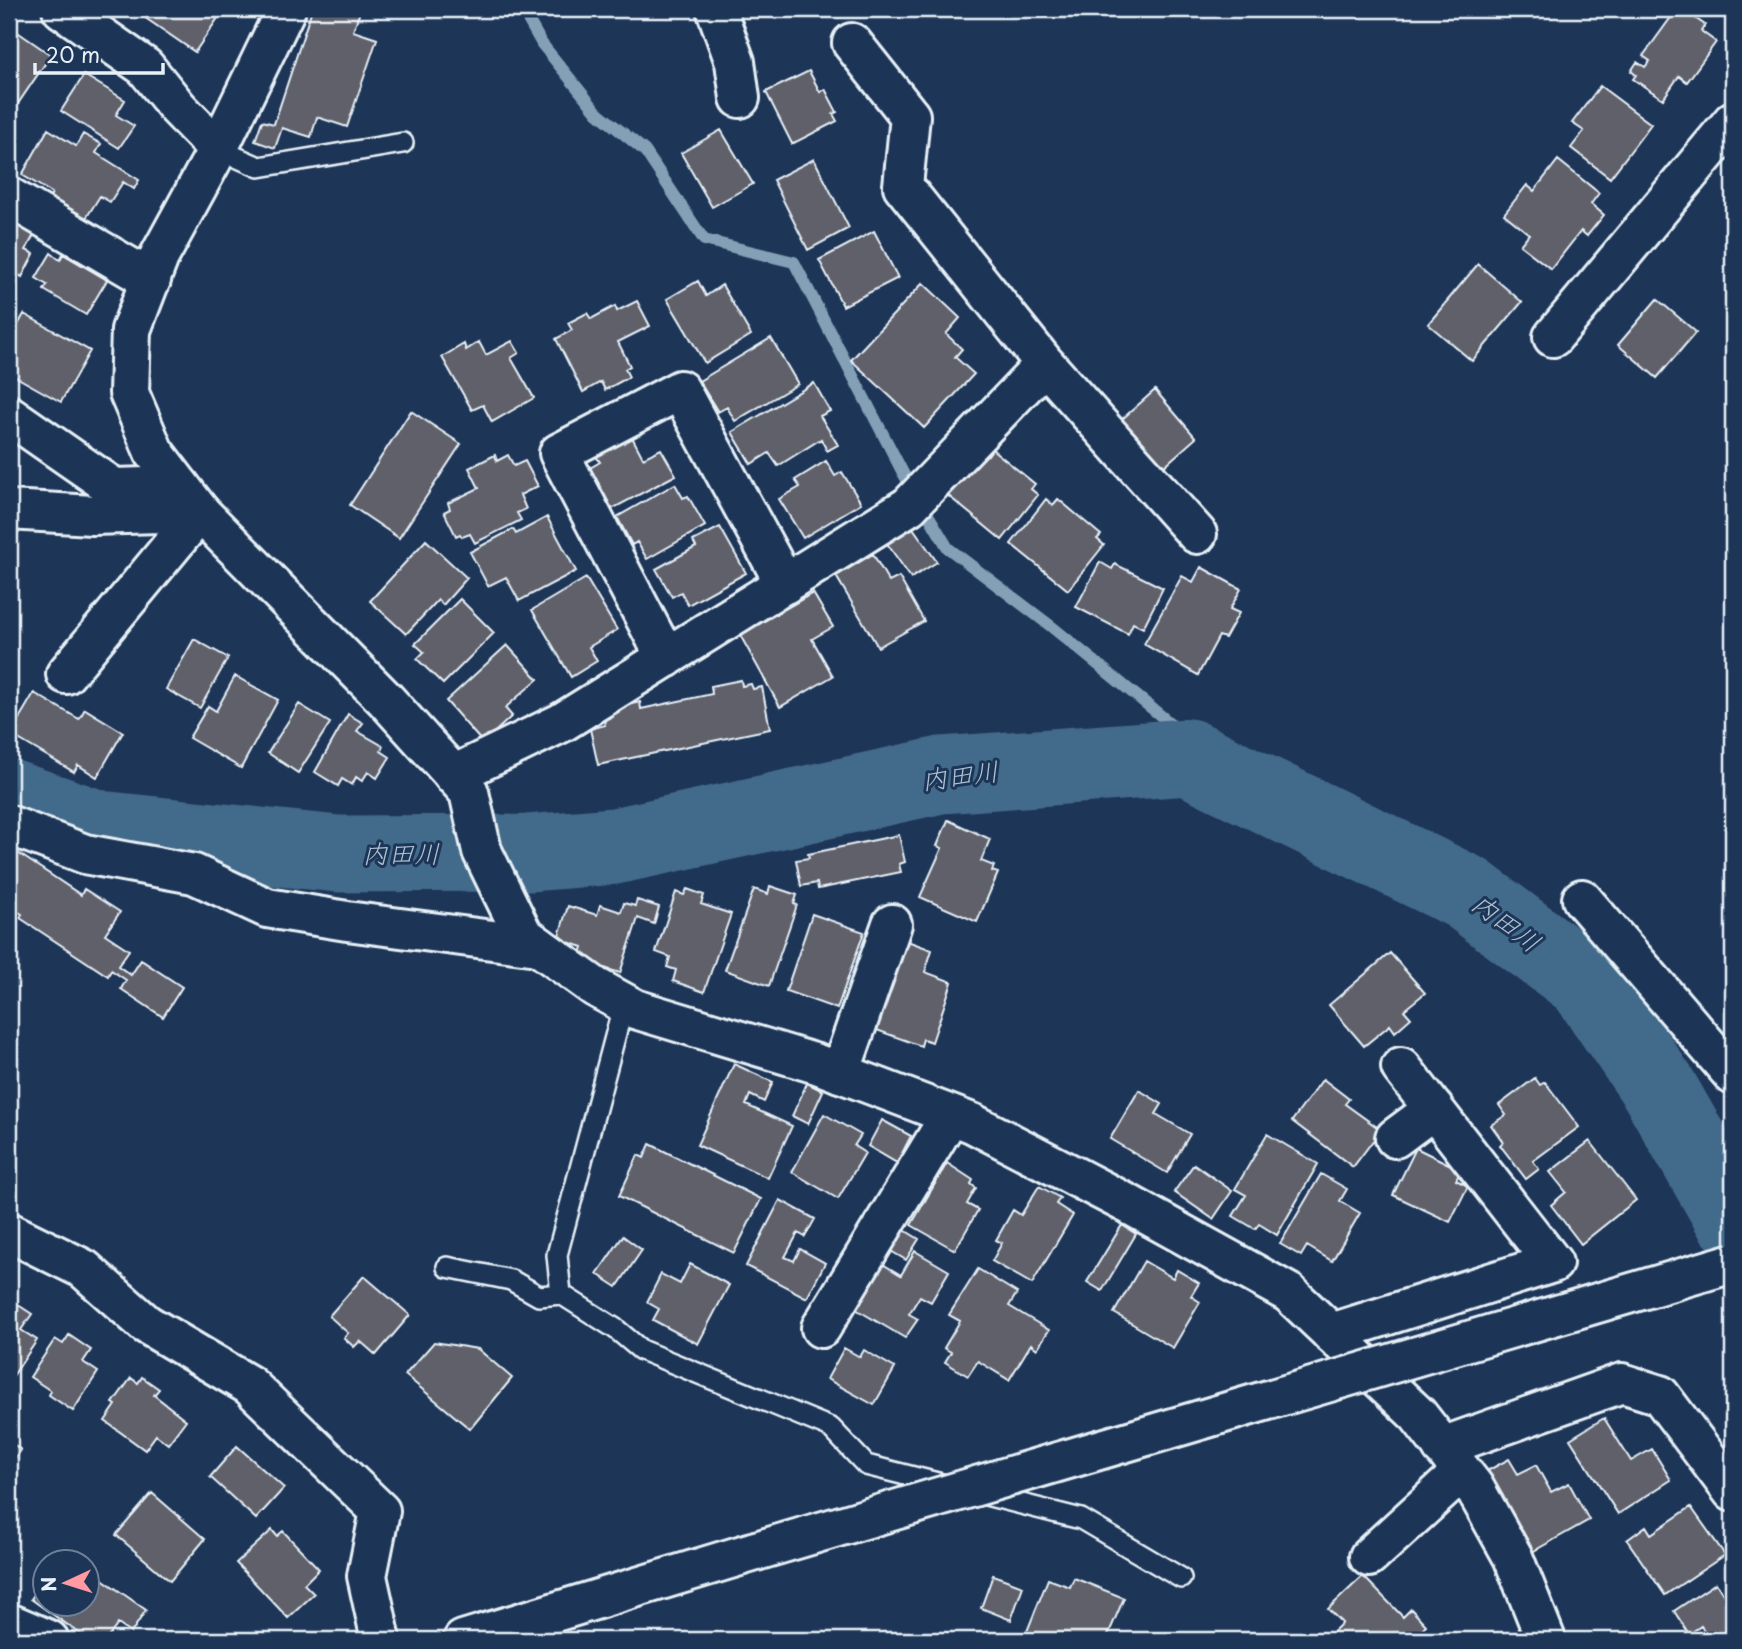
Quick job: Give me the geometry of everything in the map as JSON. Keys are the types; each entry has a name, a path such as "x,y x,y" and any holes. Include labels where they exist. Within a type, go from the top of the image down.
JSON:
{"street":[{"path":"62,9 145,67 178,108 218,149"},
{"path":"286,9 218,149 159,257 131,330 130,393 154,452 190,499 386,700 461,784 482,851 531,941 595,987 635,1009 817,1064 972,1123 1130,1205 1289,1293 1418,1415 1474,1488 1513,1557 1546,1640"},
{"path":"716,9 735,62 740,98"},
{"path":"852,43 910,116 903,186 1045,364 1197,534"},
{"path":"1553,337 1733,121"},
{"path":"9,197 151,280"},
{"path":"461,784 909,506 1045,364"},
{"path":"666,658 559,453 680,390 785,584"},
{"path":"9,415 114,488 190,499"},
{"path":"9,510 92,515 190,499"},
{"path":"66,674 190,499"},
{"path":"9,825 85,854 194,874 267,908 347,921 531,941"},
{"path":"1582,899 1733,1075"},
{"path":"840,1073 892,924"},
{"path":"1331,1333 1553,1263 1401,1067"},
{"path":"1395,1138 1434,1110"},
{"path":"821,1328 950,1116"},
{"path":"9,1232 84,1269 146,1324 249,1385 380,1510 367,1576 381,1640"},
{"path":"463,1640 1733,1263"},
{"path":"1369,1557 1452,1460 1622,1383 1660,1395 1733,1492"},
{"path":"9,1623 49,1640"}],"lane":[{"path":"218,149 259,167 403,143"},
{"path":"561,1294 557,1255 624,1003"},
{"path":"447,1267 511,1280 539,1296 561,1294 616,1329 641,1350 831,1428 866,1465 1081,1519 1181,1578"}],"building":[{"path":"145,9 224,9 195,52 141,15"},
{"path":"312,9 361,9 353,31 377,39 347,127 317,117 311,137 282,128 275,148 255,141 262,121 274,124"},
{"path":"1677,9 1682,9 1705,25 1701,31 1716,42 1687,82 1679,76 1663,99 1633,79 1636,75 1631,71 1637,62 1645,67 1650,61 1643,56"},
{"path":"16,31 51,55 15,108 9,104 9,41"},
{"path":"809,71 820,92 825,89 837,112 833,114 837,121 792,144 766,92"},
{"path":"84,75 125,100 116,115 134,126 119,148 61,111"},
{"path":"1600,86 1651,124 1610,178 1571,148 1584,131 1572,123"},
{"path":"48,129 76,146 83,134 101,144 96,153 139,180 134,189 123,182 110,202 100,196 83,223 47,202 52,193 22,175"},
{"path":"721,130 753,184 712,207 681,153"},
{"path":"814,159 849,228 808,250 773,180"},
{"path":"1558,160 1599,193 1591,204 1604,215 1587,236 1581,231 1551,269 1520,245 1529,234 1504,214 1527,185 1534,191"},
{"path":"9,218 35,233 26,250 34,254 22,277 9,269"},
{"path":"874,231 898,278 843,306 819,260"},
{"path":"51,253 60,260 63,254 107,280 86,315 44,290 47,285 36,278"},
{"path":"1478,264 1522,302 1472,361 1428,324"},
{"path":"698,281 706,296 722,285 751,335 705,363 667,299"},
{"path":"923,283 960,318 946,334 962,349 955,357 974,374 924,428 851,360"},
{"path":"1657,299 1696,332 1657,378 1618,345"},
{"path":"637,301 650,326 618,342 630,366 625,369 629,377 605,390 601,382 583,392 556,339 572,330 568,323 587,313 591,319 615,306 617,311"},
{"path":"24,314 90,351 61,402 9,373 9,341"},
{"path":"771,338 798,384 735,421 727,407 718,412 699,381"},
{"path":"512,341 519,353 511,358 534,398 492,422 483,405 472,410 442,357 464,344 466,350 479,342 486,355"},
{"path":"814,383 830,411 820,416 838,445 827,451 821,439 778,466 769,453 751,464 732,432"},
{"path":"1155,390 1196,438 1162,468 1121,420"},
{"path":"411,411 461,444 399,538 350,505"},
{"path":"631,435 643,458 661,449 676,475 612,509 590,468 600,462 595,455"},
{"path":"981,449 988,455 992,449 1035,484 1031,489 1038,495 1002,540 945,493"},
{"path":"495,455 497,461 508,455 514,466 525,461 538,486 520,495 526,509 517,513 521,520 475,543 470,534 456,536 444,512 450,509 448,503 479,488 469,468"},
{"path":"826,461 835,476 842,472 861,503 803,538 779,499 800,487 795,480"},
{"path":"675,484 683,498 688,496 705,526 647,559 637,542 632,545 617,517"},
{"path":"1046,499 1053,505 1058,499 1101,535 1097,539 1104,545 1068,590 1011,544"},
{"path":"547,517 576,571 519,601 506,577 488,586 470,552 513,529 516,534"},
{"path":"911,525 937,562 911,578 886,542"},
{"path":"720,527 746,573 688,605 681,592 672,597 656,569 696,547 693,541"},
{"path":"426,540 467,578 443,605 438,600 406,634 370,601"},
{"path":"873,554 889,582 899,577 924,621 878,647 836,576"},
{"path":"1100,562 1112,569 1115,564 1163,588 1143,628 1133,623 1128,634 1076,607"},
{"path":"1201,567 1241,589 1230,609 1239,613 1225,638 1219,636 1198,675 1144,644 1182,576 1193,582"},
{"path":"586,578 617,630 589,647 597,661 571,677 532,610"},
{"path":"813,593 833,627 812,639 833,676 780,707 740,635"},
{"path":"460,599 494,633 443,684 417,659 424,652 415,644"},
{"path":"194,639 228,658 200,708 166,689"},
{"path":"507,645 538,679 505,708 512,716 483,743 446,701"},
{"path":"235,676 278,700 241,768 189,738 208,706 216,711"},
{"path":"741,680 742,686 751,684 753,689 762,687 770,729 598,765 590,729 605,725 604,719 613,717 611,709 640,702 641,709 712,694 711,686"},
{"path":"34,693 79,719 85,709 123,732 97,777 78,765 74,772 10,734"},
{"path":"299,704 330,723 298,773 268,753"},
{"path":"348,714 363,723 357,731 383,746 381,751 390,757 377,778 368,772 362,781 356,777 352,785 342,779 338,786 315,772"},
{"path":"948,820 990,839 981,861 994,866 992,871 998,873 977,922 920,897 942,848 937,846"},
{"path":"899,835 905,862 899,864 901,872 818,889 817,883 801,886 796,860 809,858 808,854"},
{"path":"15,851 81,895 84,889 120,912 105,934 129,950 118,966 131,975 141,960 182,987 163,1017 121,989 126,980 111,970 108,976 20,918 22,914 9,906 9,861"},
{"path":"770,886 797,895 794,904 797,905 769,986 725,970 754,889 768,894"},
{"path":"687,889 704,895 701,904 731,914 704,992 673,981 676,970 667,967 670,957 656,952 676,892 684,895"},
{"path":"637,900 659,907 654,924 638,918 620,973 579,960 583,947 558,939 568,906 597,915 600,905 621,912 624,903 635,906"},
{"path":"812,914 864,932 837,1009 786,991"},
{"path":"902,939 932,950 925,972 952,982 932,1042 923,1039 921,1046 871,1028"},
{"path":"1390,953 1425,993 1404,1010 1411,1018 1395,1032 1390,1025 1364,1046 1329,1005"},
{"path":"734,1064 773,1082 764,1102 750,1095 746,1105 792,1126 768,1178 697,1145"},
{"path":"1535,1078 1540,1085 1545,1082 1579,1127 1533,1161 1539,1169 1526,1179 1500,1145 1503,1142 1491,1125 1506,1115 1499,1105"},
{"path":"1323,1079 1349,1099 1345,1104 1381,1130 1353,1167 1292,1121"},
{"path":"807,1083 823,1091 808,1124 792,1116"},
{"path":"1139,1090 1162,1104 1156,1114 1190,1134 1167,1173 1110,1139"},
{"path":"824,1114 861,1135 854,1146 865,1153 838,1199 792,1172"},
{"path":"882,1120 911,1136 897,1163 868,1146"},
{"path":"1267,1134 1318,1164 1277,1235 1259,1224 1255,1229 1233,1216 1246,1195 1235,1189"},
{"path":"1590,1141 1636,1200 1581,1244 1551,1205 1566,1192 1550,1172"},
{"path":"650,1144 761,1199 734,1253 619,1196 638,1155 644,1158"},
{"path":"1416,1148 1461,1170 1456,1180 1468,1186 1450,1222 1393,1195"},
{"path":"947,1163 973,1180 971,1184 976,1188 967,1204 978,1210 955,1250 911,1225"},
{"path":"1194,1164 1232,1191 1213,1219 1174,1192"},
{"path":"1321,1174 1347,1189 1340,1201 1360,1213 1332,1261 1307,1246 1301,1256 1280,1244"},
{"path":"1039,1186 1060,1198 1056,1204 1073,1215 1032,1284 992,1261 1002,1243 996,1240 1013,1210 1021,1215"},
{"path":"780,1200 815,1219 805,1237 798,1233 785,1257 794,1261 800,1249 825,1263 807,1298 746,1266"},
{"path":"1122,1225 1136,1234 1102,1291 1087,1282"},
{"path":"901,1228 919,1239 906,1260 889,1250"},
{"path":"623,1236 642,1250 617,1287 597,1274"},
{"path":"915,1251 949,1271 931,1302 920,1296 909,1314 918,1319 905,1338 854,1308 881,1263 901,1275"},
{"path":"1144,1261 1173,1278 1177,1270 1199,1283 1191,1296 1200,1302 1173,1348 1114,1313"},
{"path":"690,1264 729,1285 698,1344 653,1320 659,1309 647,1302 661,1274 680,1284"},
{"path":"978,1269 1017,1293 1009,1306 1049,1330 1037,1349 1031,1344 1009,1380 978,1361 968,1376 945,1362 951,1352 944,1348 960,1321 949,1315"},
{"path":"364,1276 410,1315 376,1355 360,1341 354,1347 344,1338 348,1333 329,1316"},
{"path":"9,1299 32,1314 21,1330 37,1340 11,1379 9,1377"},
{"path":"69,1335 91,1350 83,1362 98,1372 73,1411 49,1395 51,1391 30,1377 55,1339 63,1344"},
{"path":"434,1342 478,1349 512,1378 470,1429 405,1375"},
{"path":"844,1348 860,1357 864,1350 895,1368 874,1405 827,1379"},
{"path":"142,1377 159,1389 154,1395 186,1420 168,1444 156,1435 145,1450 105,1421 116,1405 113,1403 131,1378 138,1383"},
{"path":"1604,1418 1631,1461 1652,1449 1671,1480 1618,1514 1570,1439"},
{"path":"9,1441 21,1450 9,1468"},
{"path":"237,1446 284,1488 256,1519 210,1477"},
{"path":"1509,1459 1518,1474 1536,1465 1551,1492 1569,1483 1589,1520 1532,1552 1487,1471"},
{"path":"152,1493 205,1539 170,1581 116,1535"},
{"path":"1691,1507 1725,1555 1665,1595 1627,1540 1646,1526 1651,1534"},
{"path":"272,1530 277,1536 283,1531 319,1569 304,1584 314,1594 288,1618 236,1563"},
{"path":"993,1575 1023,1586 1011,1620 981,1608"},
{"path":"1363,1576 1403,1617 1411,1609 1426,1625 1422,1629 1433,1640 1339,1640 1332,1633 1342,1623 1328,1609"},
{"path":"1074,1578 1124,1598 1106,1640 1041,1640 1026,1634 1048,1579 1070,1587"},
{"path":"102,1579 146,1610 131,1633 118,1624 106,1640 89,1640 58,1618 102,1618"},
{"path":"1716,1583 1733,1610 1733,1640 1710,1640 1701,1626 1689,1634 1674,1611"}],"waterway":[{"path":"522,9 542,44 597,112 645,151 704,240 794,262 903,473 948,548 1052,627 1182,733 1210,768"},
{"name":"内田川","path":"9,798 99,829 338,854 528,853 615,846 941,775 1188,757 1467,893 1586,982 1658,1087 1733,1218"}]}
